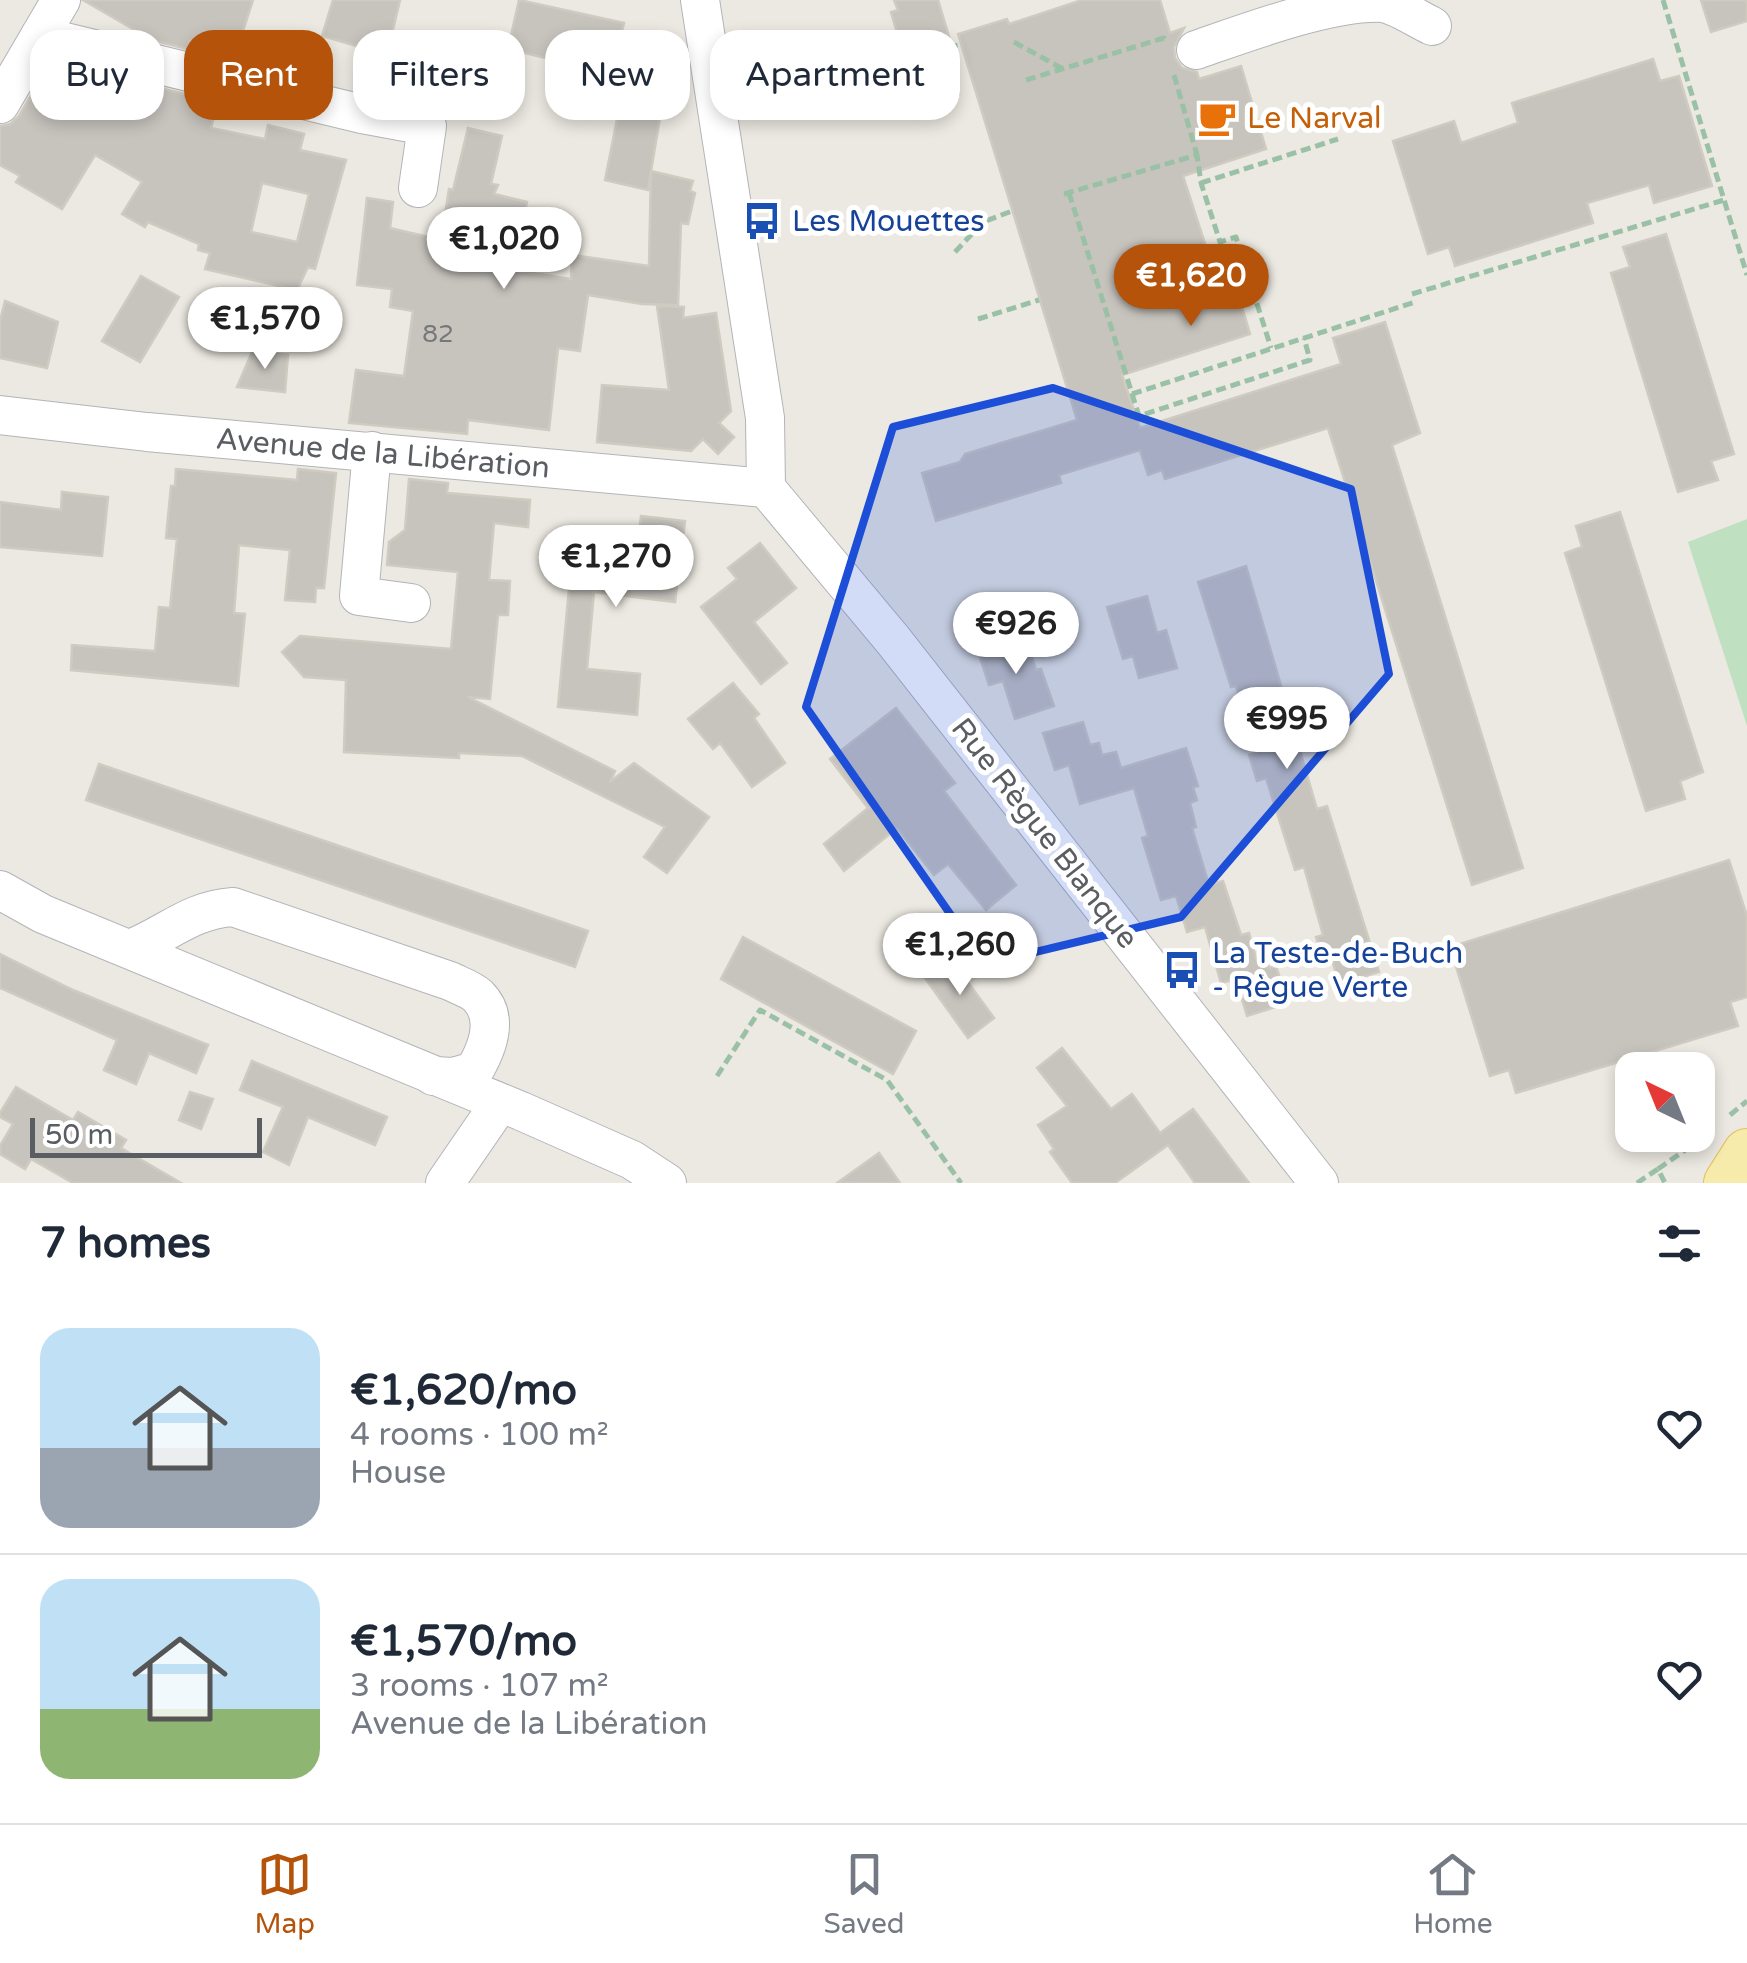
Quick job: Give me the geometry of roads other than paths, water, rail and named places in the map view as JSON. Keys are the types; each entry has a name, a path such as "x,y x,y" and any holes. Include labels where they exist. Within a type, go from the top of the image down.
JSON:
{"main road":[{"path":"1728,1135 1728,1183"}],"street":[{"path":"44,30 61,0"},
{"path":"700,0 765,418 766,488"},
{"path":"1177,53 1314,8 1350,3 1383,2 1432,26"},
{"path":"0,104 30,53"},
{"path":"164,66 427,126 418,188"},
{"name":"Avenue de la Libération","path":"0,416 766,488"},
{"path":"372,451 359,596 411,602"},
{"name":"Rue Règue Blanque","path":"766,488 906,656 1319,1183"},
{"path":"0,890 43,914 632,1160 667,1183"},
{"path":"130,949 207,908 232,907 450,981 479,996 490,1023 488,1046 474,1071 454,1077 432,1076"},
{"path":"446,1183 500,1103"}],"place":[{"name":"Le Narval","path":"1217,118"},
{"name":"Les Mouettes","path":"762,221"},
{"name":"La Teste-de-Buch - Règue Verte","path":"1182,970"}]}
